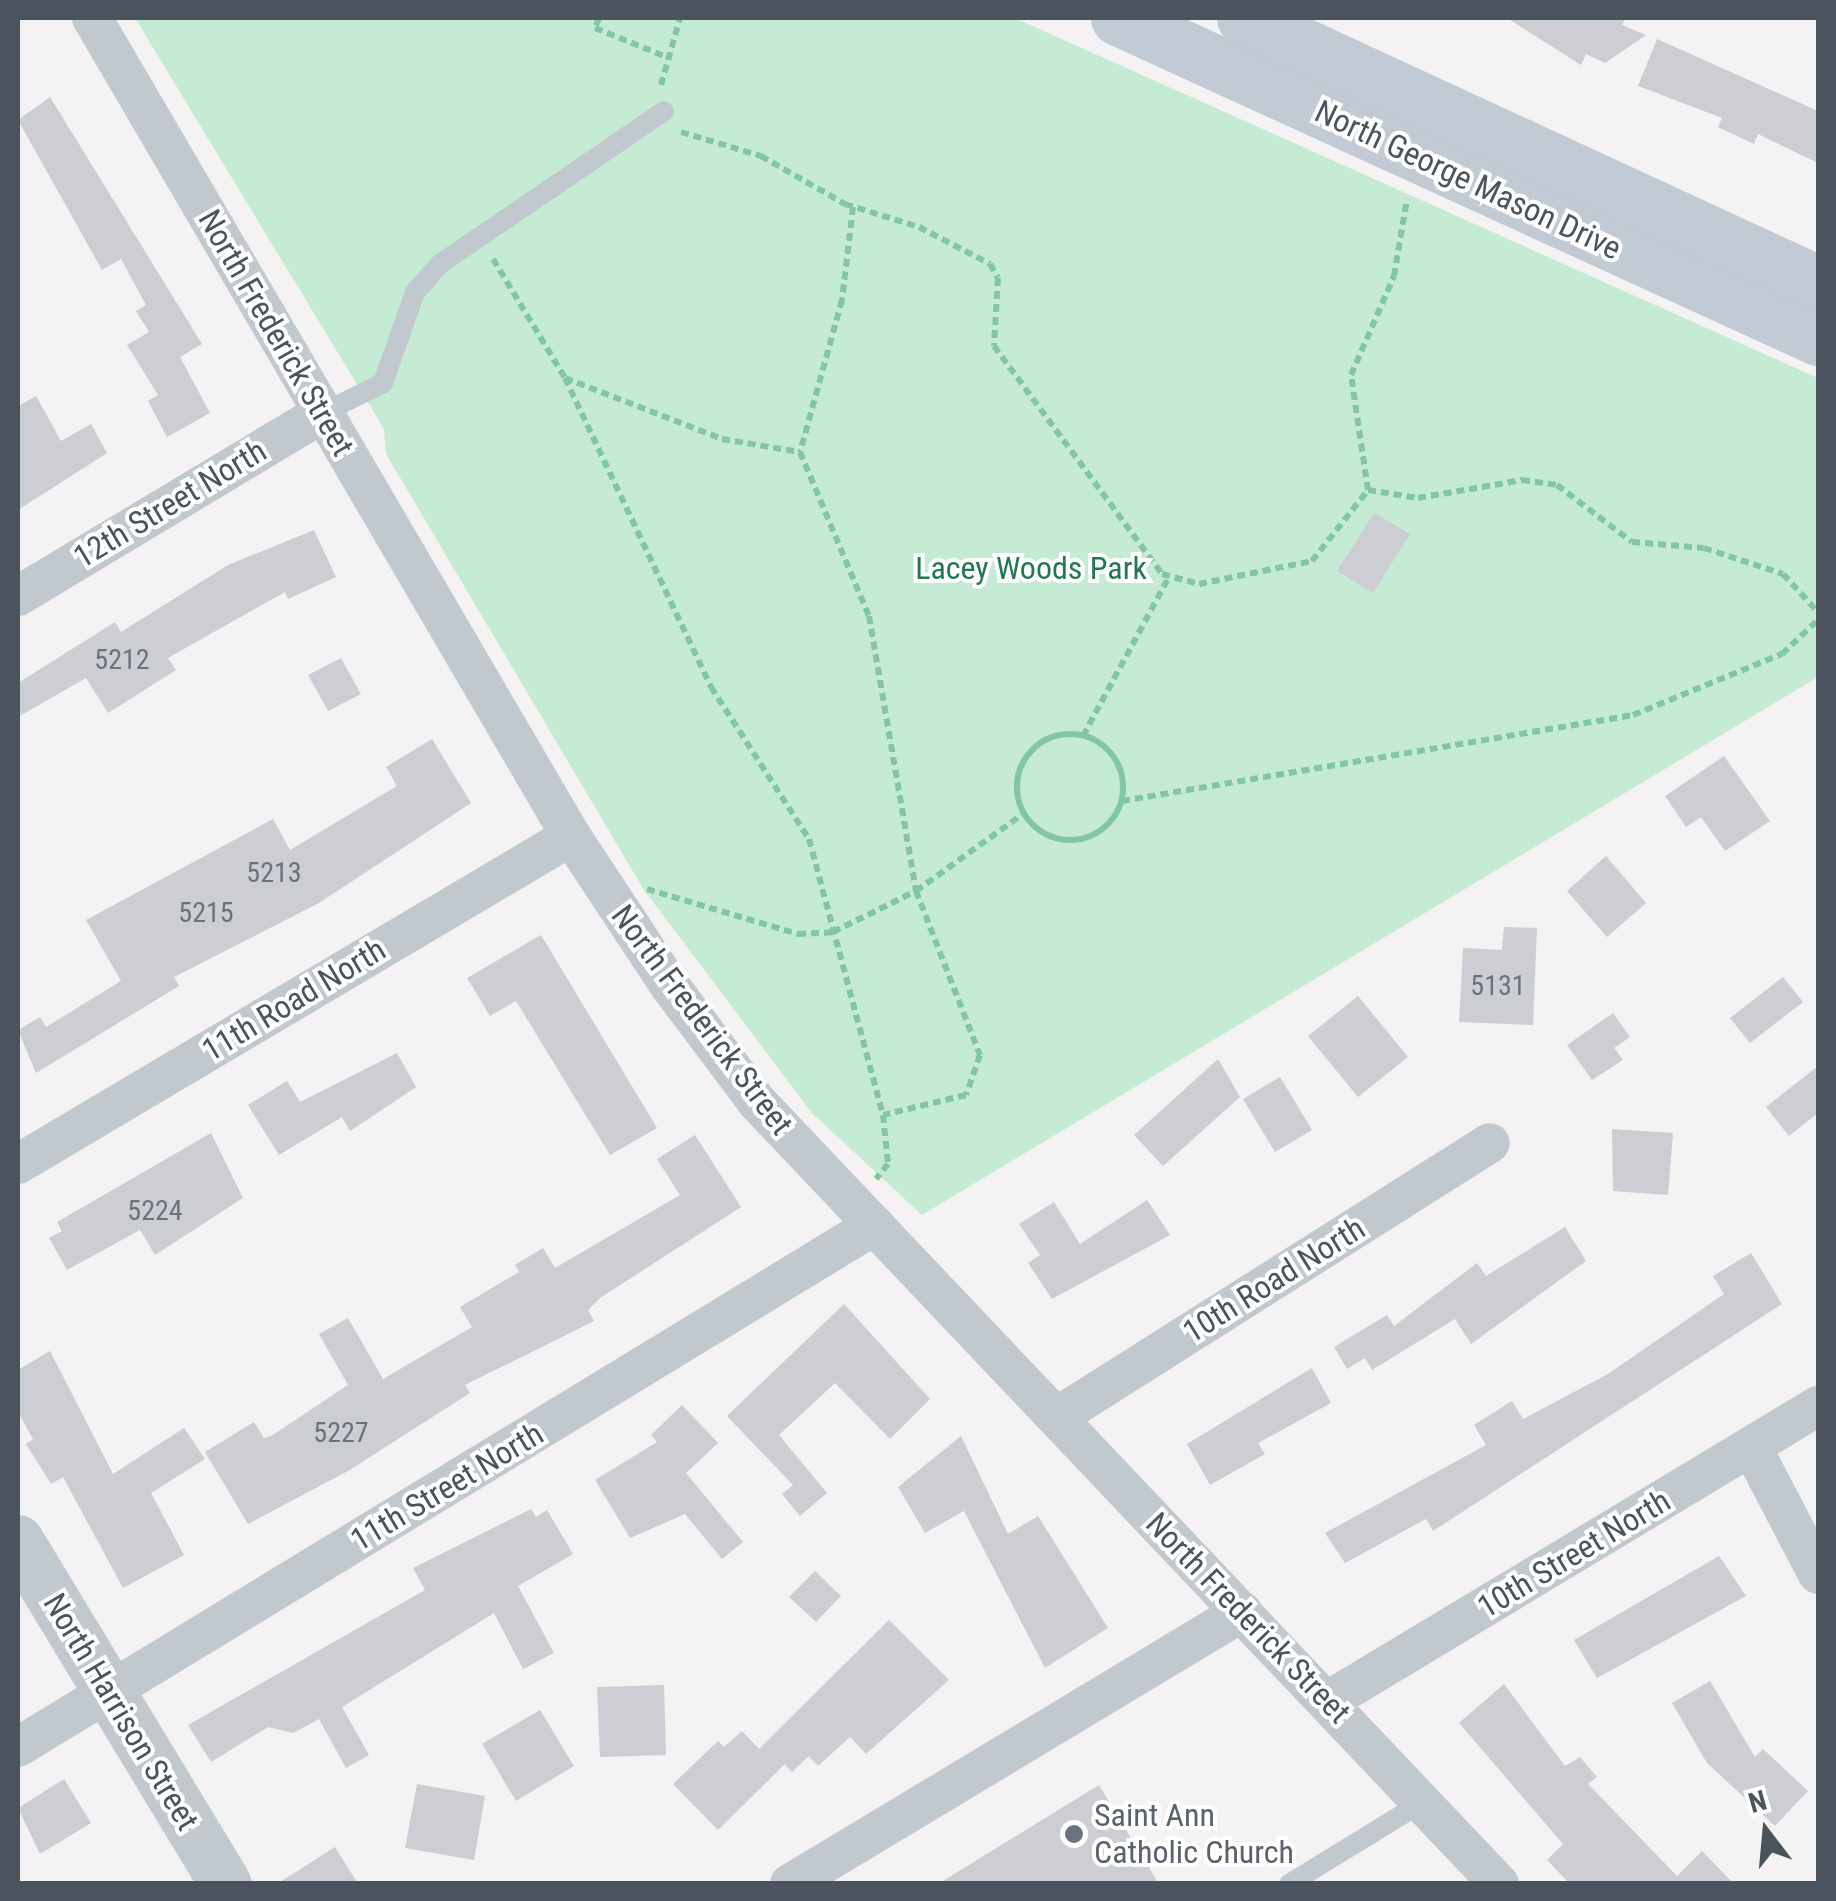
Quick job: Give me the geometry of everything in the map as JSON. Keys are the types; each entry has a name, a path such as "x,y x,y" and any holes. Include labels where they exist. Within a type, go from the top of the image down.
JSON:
{"main road":[{"name":"North George Mason Drive","path":"1118,18 1818,338"},
{"name":"North George Mason Drive","path":"1244,18 1818,283"}],"street":[{"name":"North Frederick Street","path":"92,18 607,896 758,1102 1499,1884"},
{"name":"12th Street North","path":"18,596 324,413"},
{"name":"11th Road North","path":"18,1164 571,836"},
{"name":"10th Road North","path":"1058,1417 1490,1144"},
{"name":"11th Street North","path":"18,1747 874,1225"},
{"name":"10th Street North","path":"1328,1701 1818,1406"},
{"path":"1752,1448 1818,1574"},
{"name":"North Harrison Street","path":"18,1541 226,1884"},
{"path":"790,1884 1242,1612"}],"lane":[{"path":"324,413 383,383 415,292 476,233 664,111"},
{"path":"1290,1884 1423,1802"}],"path":[{"path":"599,18 595,28 664,56"},
{"path":"680,18 664,56 664,111 680,131 762,156 853,207 990,264 998,278 994,346 1168,578"},
{"path":"853,207 842,300 800,452 869,616 916,891 969,1013 980,1074 966,1095 884,1115"},
{"path":"1168,578 1252,580 1312,561 1368,490 1351,374 1394,276 1404,207"},
{"path":"476,233 565,378 661,594 810,838 884,1115 888,1164 878,1173"},
{"path":"565,378 722,438 800,452"},
{"path":"1122,801 1633,715 1782,654 1818,616 1783,574 1704,548 1632,542 1557,485 1522,480 1418,498 1368,490"},
{"path":"1082,736 1168,578"},
{"path":"1082,736 1120,767 1122,801 1105,828 1078,840 1048,836 1024,813 1023,762 1048,739 1082,736"},
{"path":"607,896 649,889 798,934 833,932 916,891 1024,813"}],"green space":[{"name":"Lacey Woods Park","path":"135,18 1015,18 1818,378 1818,677 922,1215 812,1113 644,890 386,454 384,429"}],"building":[{"path":"1507,18 1626,18 1622,25 1646,35 1605,63 1586,54 1581,65"},
{"path":"1657,39 1818,111 1818,163 1758,134 1754,144 1718,127 1722,118 1638,86"},
{"path":"50,97 202,344 180,357 210,413 167,437 148,401 158,395 127,345 149,332 136,311 146,305 121,259 102,270 18,120"},
{"path":"36,396 61,441 91,424 107,453 18,510 18,406"},
{"path":"1374,513 1410,534 1373,593 1337,571"},
{"path":"314,530 336,577 288,599 285,592 168,658 176,670 108,713 86,678 18,717 18,683 115,622 121,632 228,565"},
{"path":"341,658 361,694 328,711 308,675"},
{"path":"432,739 471,803 319,903 174,977 179,986 36,1073 18,1030 40,1017 46,1027 121,981 86,920 273,819 290,850 397,786 386,767"},
{"path":"1724,756 1770,821 1725,851 1701,817 1686,827 1665,796"},
{"path":"1606,856 1646,903 1607,937 1567,891"},
{"path":"1504,927 1537,928 1533,1025 1459,1022 1463,948 1502,950"},
{"path":"541,935 657,1128 610,1155 516,1001 490,1016 467,978"},
{"path":"1783,977 1803,1002 1750,1043 1730,1018"},
{"path":"1358,996 1408,1057 1358,1097 1308,1036"},
{"path":"1613,1013 1630,1037 1614,1048 1623,1060 1592,1080 1567,1045"},
{"path":"397,1053 416,1087 350,1131 342,1117 279,1155 248,1105 287,1081 300,1102"},
{"path":"1218,1059 1240,1097 1163,1166 1134,1135"},
{"path":"1818,1066 1818,1113 1789,1136 1766,1107"},
{"path":"1280,1077 1312,1130 1275,1152 1243,1099"},
{"path":"1612,1129 1673,1133 1668,1195 1613,1191"},
{"path":"211,1133 243,1198 155,1255 140,1230 67,1270 49,1238 62,1231 57,1222"},
{"path":"695,1135 741,1207 600,1298 588,1310 594,1321 465,1385 470,1393 348,1471 248,1524 205,1452 254,1422 264,1438 273,1435 348,1385 319,1334 348,1318 383,1379 472,1327 460,1307 519,1272 515,1265 543,1248 555,1268 680,1195 657,1159"},
{"path":"1147,1200 1170,1235 1052,1299 1028,1263 1040,1255 1019,1224 1054,1202 1080,1244"},
{"path":"1565,1227 1586,1261 1471,1344 1455,1319 1372,1370 1365,1358 1347,1369 1334,1347 1387,1315 1394,1326 1477,1263 1486,1276"},
{"path":"1751,1253 1782,1304 1433,1531 1426,1519 1345,1563 1325,1533 1486,1445 1474,1425 1512,1401 1523,1419 1608,1374 1724,1294 1713,1276"},
{"path":"844,1304 930,1399 890,1439 835,1383 779,1435 827,1493 800,1516 782,1494 793,1485 727,1416"},
{"path":"50,1351 113,1474 184,1428 205,1459 151,1493 184,1555 123,1588 63,1477 51,1484 26,1444 33,1439 18,1412 18,1370"},
{"path":"1312,1368 1331,1403 1258,1443 1265,1454 1210,1485 1187,1444"},
{"path":"682,1405 718,1443 686,1473 743,1542 722,1559 685,1514 630,1538 595,1480 657,1442 651,1435"},
{"path":"961,1436 1008,1534 1038,1516 1108,1628 1045,1668 964,1511 925,1533 898,1487"},
{"path":"531,1509 536,1517 547,1510 573,1554 518,1586 554,1653 523,1669 494,1613 342,1707 369,1755 346,1768 319,1719 293,1733 268,1727 211,1762 188,1725 425,1590 413,1568"},
{"path":"1719,1556 1746,1596 1597,1678 1574,1640"},
{"path":"815,1571 841,1596 816,1622 789,1597"},
{"path":"889,1620 949,1680 866,1754 850,1737 818,1766 809,1756 792,1772 785,1764 718,1830 673,1784 718,1741 724,1747 742,1731 759,1749"},
{"path":"1710,1681 1755,1757 1763,1749 1808,1791 1775,1826 1707,1763 1672,1703"},
{"path":"1504,1684 1565,1766 1580,1757 1597,1777 1588,1784 1677,1876 1702,1851 1734,1884 1570,1884 1547,1860 1563,1844 1459,1723"},
{"path":"664,1685 666,1755 600,1757 597,1687"},
{"path":"540,1710 574,1766 516,1801 482,1744"},
{"path":"64,1779 91,1823 40,1854 18,1808"},
{"path":"417,1784 485,1796 474,1860 405,1848"},
{"name":"Saint Ann Catholic Church","path":"1099,1785 1159,1884 938,1884"},
{"path":"335,1847 358,1884 277,1884"}],"place":[{"name":"Saint Ann Catholic Church","path":"1074,1834"}]}
